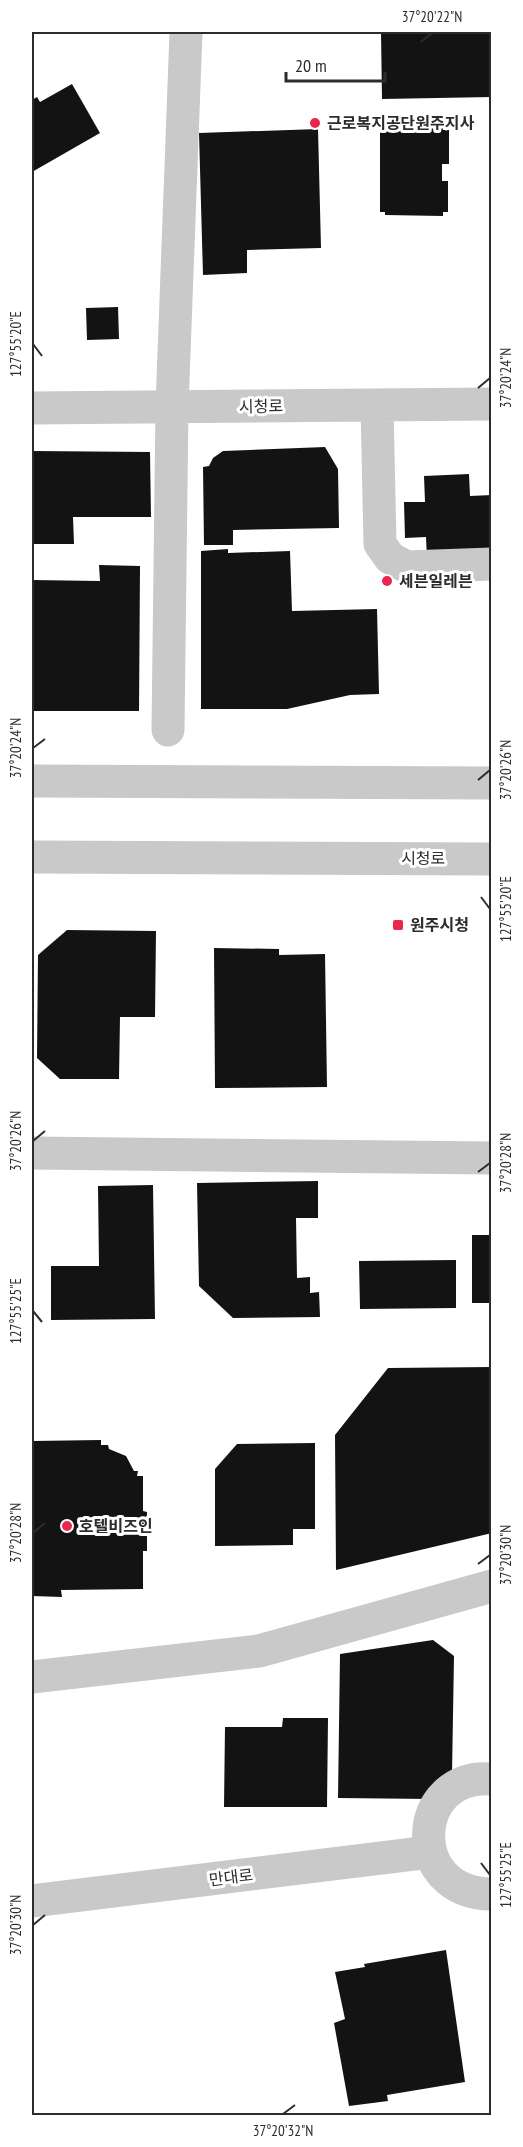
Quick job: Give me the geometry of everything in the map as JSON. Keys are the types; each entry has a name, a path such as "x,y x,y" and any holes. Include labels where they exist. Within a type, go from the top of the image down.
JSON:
{"street":[{"path":"168,730 172,407 186,32"},
{"name":"시청로","path":"32,408 492,404"},
{"path":"377,405 380,544 390,558 408,567 492,564"},
{"path":"32,781 492,783"},
{"name":"시청로","path":"32,857 492,859"},
{"path":"32,1153 492,1158"},
{"path":"32,1677 259,1651 492,1586"},
{"path":"491,1899 459,1889 444,1878 433,1863 428,1826 435,1808 446,1793 462,1783 481,1778 492,1778"},
{"name":"만대로","path":"32,1901 430,1852"}],"building":[{"path":"381,32 492,32 492,97 382,99"},
{"path":"72,84 100,133 32,172 32,100 37,97 40,102"},
{"path":"385,127 443,127 443,130 449,130 449,164 442,164 442,181 448,181 448,212 443,212 443,216 385,215 385,212 380,212 380,130 385,130"},
{"path":"318,129 321,248 247,250 247,273 203,275 199,133"},
{"path":"118,307 119,339 87,340 86,308"},
{"path":"325,447 338,469 339,528 233,530 233,545 204,545 203,467 209,466 213,458 223,451"},
{"path":"32,451 150,452 151,517 73,517 74,544 32,544"},
{"path":"469,474 470,496 492,495 492,557 427,560 426,537 405,538 404,502 425,502 424,476"},
{"path":"228,549 228,553 290,551 292,611 377,609 379,694 350,695 287,709 201,709 201,551"},
{"path":"99,565 140,566 139,711 32,711 32,580 100,581"},
{"path":"67,930 156,931 155,1017 120,1017 119,1079 60,1079 37,1058 38,955"},
{"path":"214,948 279,949 279,955 325,954 327,1087 215,1088"},
{"path":"318,1181 318,1218 296,1218 297,1278 310,1277 310,1293 319,1292 320,1317 233,1318 199,1286 197,1183"},
{"path":"153,1185 155,1319 51,1320 51,1266 99,1266 98,1186"},
{"path":"472,1235 492,1235 492,1303 472,1303"},
{"path":"456,1260 456,1308 360,1309 359,1261"},
{"path":"492,1367 492,1533 336,1570 335,1435 388,1368"},
{"path":"101,1440 101,1445 108,1445 109,1449 126,1456 134,1471 138,1471 137,1476 143,1476 143,1511 147,1512 147,1551 143,1551 143,1589 61,1590 62,1597 32,1596 32,1441"},
{"path":"315,1443 315,1529 293,1529 293,1545 215,1546 215,1469 237,1444"},
{"path":"433,1640 454,1656 452,1774 431,1799 338,1798 340,1654"},
{"path":"283,1718 328,1718 327,1807 224,1807 225,1727 282,1727"},
{"path":"446,1950 465,2082 387,2095 388,2101 349,2106 334,2023 345,2019 335,1972 365,1967 364,1964"}],"place":[{"name":"근로복지공단원주지사","path":"315,123"},
{"name":"세븐일레븐","path":"387,581"},
{"name":"원주시청","path":"398,925"},
{"name":"호텔비즈인","path":"67,1526"}]}
